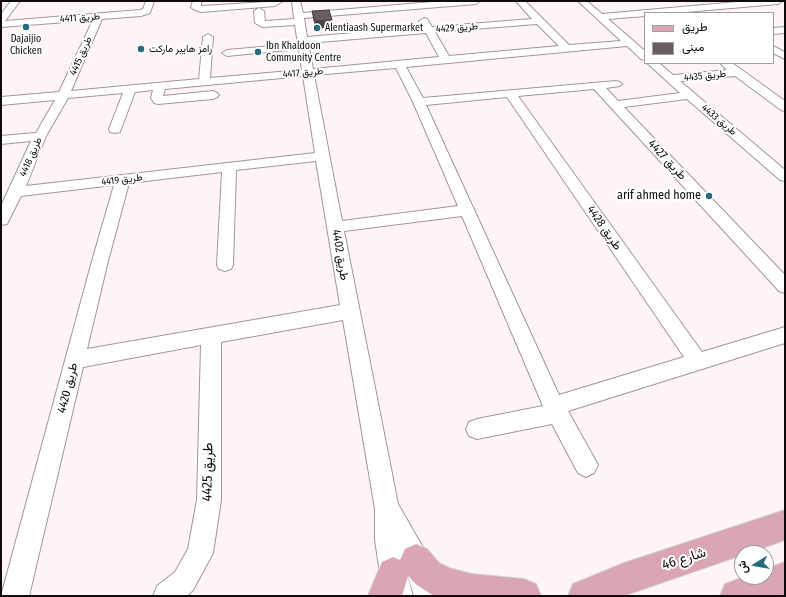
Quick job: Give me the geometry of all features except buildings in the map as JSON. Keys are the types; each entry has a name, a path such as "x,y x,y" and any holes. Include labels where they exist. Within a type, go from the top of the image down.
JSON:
{"main road":[{"name":"شارع 46","path":"585,596 624,579 785,525"},
{"path":"398,581 428,574 442,583 472,591 524,596"},
{"path":"737,596 785,578"}],"street":[{"path":"1,34 4,22 16,1"},
{"name":"طريق 4411","path":"4,22 145,12 147,11 150,1"},
{"path":"196,1 196,7 201,9 275,4 279,1"},
{"path":"258,11 260,23 262,24 298,13 414,3 476,1"},
{"path":"520,1 566,48"},
{"path":"582,1 644,56"},
{"path":"656,12 752,2 778,1"},
{"path":"414,3 446,60"},
{"name":"طريق 4402","path":"298,13 322,156 387,509 388,540 398,581 428,596"},
{"path":"600,16 644,13"},
{"name":"طريق 4415","path":"63,96 99,16"},
{"name":"طريق 4429","path":"302,40 540,21"},
{"path":"774,31 785,30"},
{"path":"204,83 208,37"},
{"name":"طريق 4417","path":"1,101 628,43"},
{"path":"207,53 224,55 227,53 284,48"},
{"path":"774,50 785,56"},
{"path":"399,64 419,102 556,410 586,465"},
{"name":"طريق 4433","path":"653,64 785,176"},
{"name":"طريق 4435","path":"726,64 785,107"},
{"name":"طريق 4435","path":"672,79 738,72"},
{"path":"419,102 510,95 616,84"},
{"name":"طريق 4427","path":"597,86 785,286"},
{"path":"160,87 157,98 158,100 213,95"},
{"path":"115,128 130,90"},
{"name":"طريق 4428","path":"510,95 698,362"},
{"path":"616,105 689,95"},
{"name":"طريق 4418","path":"1,220 16,192 40,136 63,96"},
{"path":"1,140 40,136"},
{"name":"طريق 4419","path":"16,192 322,156"},
{"path":"225,266 229,167"},
{"name":"طريق 4420","path":"14,596 100,261 123,180"},
{"path":"335,228 467,210"},
{"path":"75,360 350,311"},
{"path":"477,429 556,410 698,362 785,335"},
{"name":"طريق 4425","path":"167,596 184,581 200,553 209,500 211,336"}],"place":[{"name":"Dajaijio Chicken","path":"26,27"},
{"name":"Alentiaash Supermarket","path":"317,28"},
{"name":"رامز هايبر ماركت","path":"141,49"},
{"name":"Ibn Khaldoon Community Centre","path":"258,52"},
{"name":"arif ahmed home","path":"709,196"}]}
